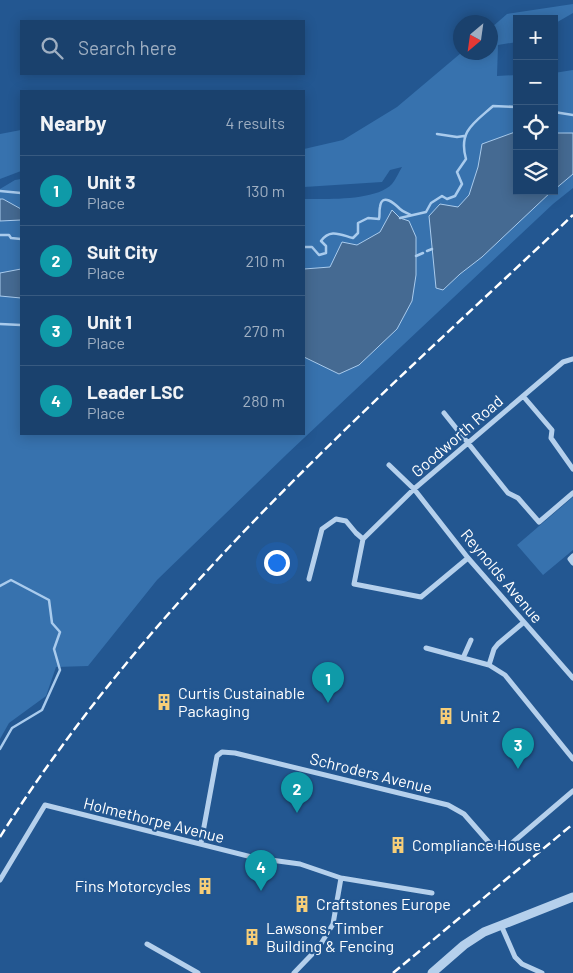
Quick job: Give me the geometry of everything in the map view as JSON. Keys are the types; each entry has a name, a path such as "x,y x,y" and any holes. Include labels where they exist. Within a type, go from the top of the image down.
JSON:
{"street":[{"name":"Goodworth Road","path":"364,539 414,489 523,396 528,394 562,362 573,359"},
{"path":"523,396 552,430 550,438 573,469"},
{"path":"444,413 508,493 518,498 539,522 573,493"},
{"name":"Reynolds Avenue","path":"389,465 414,489 468,558 573,678"},
{"path":"309,579 322,529 336,519 346,521 364,539 354,584 421,597 468,558"},
{"path":"573,556 570,559 573,563"},
{"path":"489,665 494,649 498,644 524,622"},
{"path":"463,658 471,640"},
{"path":"426,648 489,665 505,675 573,759"},
{"name":"Schroders Avenue","path":"201,844 217,756 222,752 235,753 325,774 448,805 464,814 492,846 499,848 504,848 512,843 573,790"},
{"name":"Holmethorpe Avenue","path":"0,880 46,806 256,858 300,864 341,878 432,893"},
{"path":"294,973 320,947 333,924 341,878"},
{"path":"432,973 464,945 484,932 573,897"},
{"path":"501,925 515,957 522,964 542,973"},
{"path":"147,944 198,973"}],"shaded area":[{"path":"573,4 573,13 558,22 558,15 513,15 513,43 498,45 498,22 507,14"},
{"path":"453,60 498,60 497,76 513,75 513,195 558,195 558,72 573,70 573,188 553,204 287,454 157,580 88,666 56,667 46,696 9,723 0,739 0,189 20,179 20,435 305,435 305,199 350,198 375,194 385,190 392,184 402,167 390,170 382,182 305,187 305,149 343,140 397,107"},
{"path":"20,130 20,171 0,179 0,134"},
{"path":"513,133 513,195 548,195 482,257 443,290 436,288 429,216 440,204 458,207 469,195 478,167 482,144"},
{"path":"558,133 573,133 573,174 558,187"},
{"path":"0,199 20,208 20,220 0,221"},
{"path":"392,210 400,218 409,221 416,237 416,275 412,301 397,329 359,365 339,374 305,357 305,269 330,267 342,242 357,245 380,232"},
{"path":"20,269 20,298 0,296 0,273"},
{"path":"573,497 573,550 543,575 517,545"}],"waterway":[{"path":"400,218 426,212 431,203 442,196 447,199 455,196 462,184 457,172 466,159 464,141 469,128 493,106 513,107"},
{"path":"558,113 573,115"},
{"path":"437,134 457,137 464,136"},
{"path":"0,191 20,193"},
{"path":"305,247 312,247 319,255 326,253 326,246 321,241 324,237 336,234 353,238 358,233 358,223 368,218 379,219 383,200 389,200 402,211 411,215"},
{"path":"0,235 9,235 11,238 20,239"},
{"path":"427,251 432,249"},
{"path":"416,256 423,253"},
{"path":"0,324 20,325"},
{"path":"0,586 11,580 49,600 52,623 60,632 54,649 60,670 42,710 12,728 0,749"}],"railway":[{"path":"0,837 60,749 124,666 194,586 266,508 341,433 573,215"},
{"path":"393,973 573,824"}],"place":[{"name":"Curtis Custainable Packaging","path":"164,702"},
{"name":"Unit 3","path":"328,703"},
{"name":"Unit 2","path":"446,716"},
{"name":"Unit 1","path":"518,769"},
{"name":"Suit City","path":"297,813"},
{"name":"Compliance House","path":"398,845"},
{"name":"Fins Motorcycles","path":"205,886"},
{"name":"Leader LSC","path":"261,891"},
{"name":"Craftstones Europe","path":"302,904"},
{"name":"Lawsons, Timber Building & Fencing","path":"252,937"}]}
